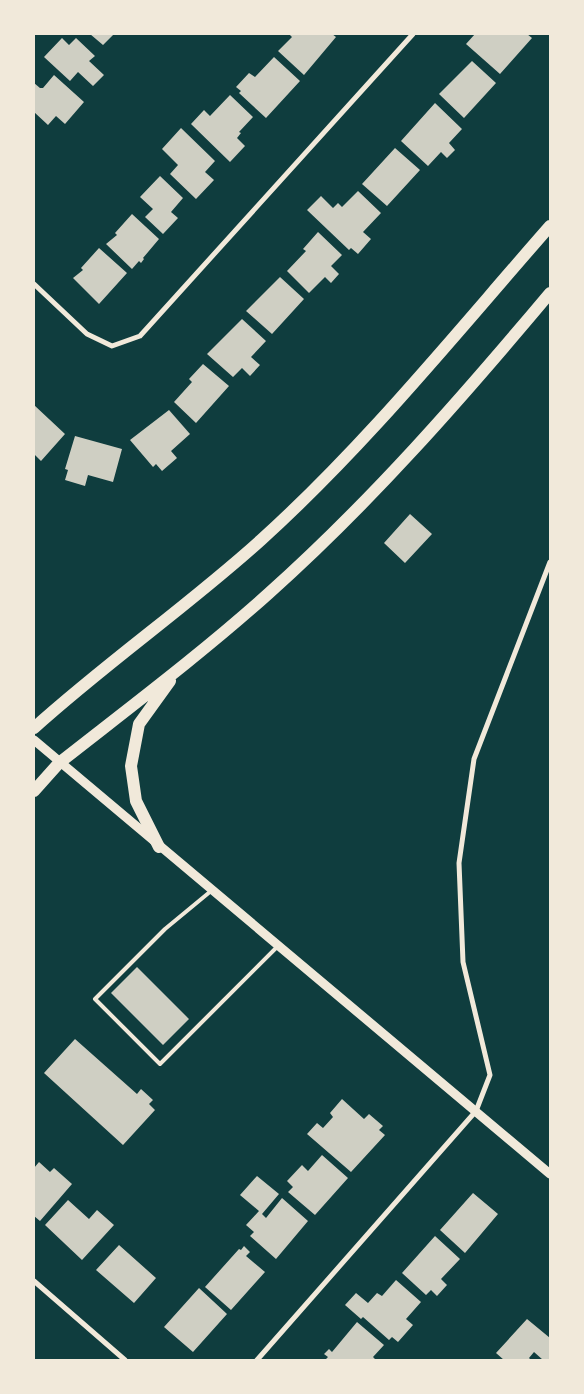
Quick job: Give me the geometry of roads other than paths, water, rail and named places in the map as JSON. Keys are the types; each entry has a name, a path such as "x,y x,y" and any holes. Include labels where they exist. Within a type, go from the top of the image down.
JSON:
{"main road":[{"path":"34,728 191,601 262,539 343,460 402,398 550,226"},
{"path":"34,791 59,763 268,594 373,493 450,412 550,293"},
{"path":"159,847 136,801 131,766 139,724 180,667"}],"street":[{"path":"34,284 87,334 112,346 140,336 413,34"},
{"path":"257,1360 476,1111 490,1075 463,962 459,862 474,759 550,562"},
{"path":"34,740 59,763 550,1174"},
{"path":"34,1281 125,1360"}],"lane":[{"path":"212,891 165,929 95,999 160,1064 278,946"}]}
